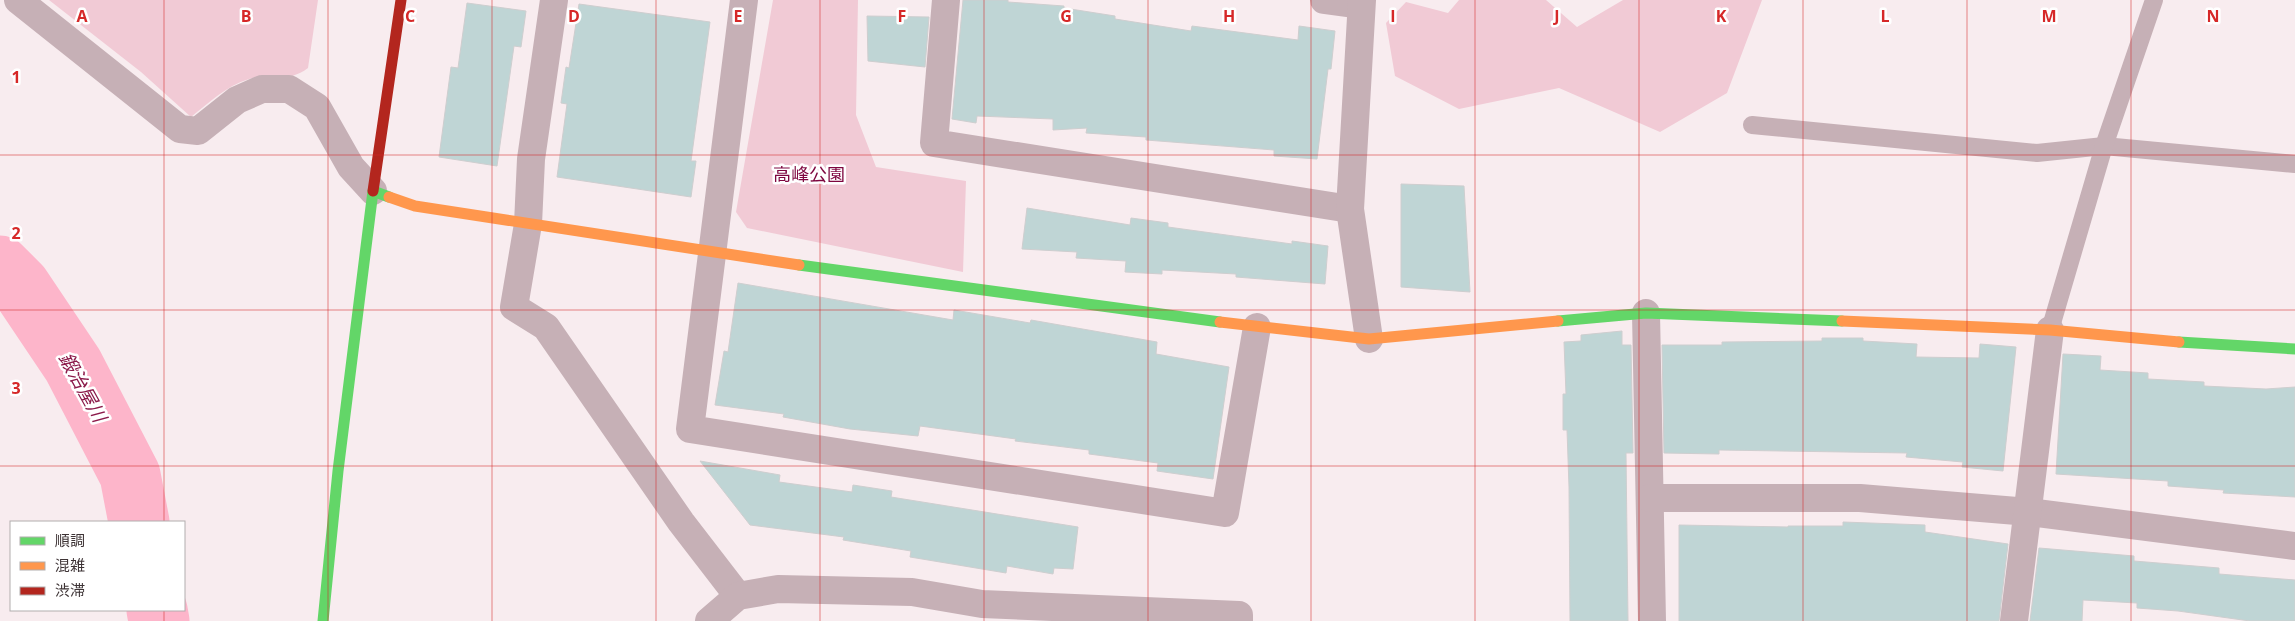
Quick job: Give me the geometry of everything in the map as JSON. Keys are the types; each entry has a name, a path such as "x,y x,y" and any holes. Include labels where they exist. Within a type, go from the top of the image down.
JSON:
{"street":[{"path":"18,0 180,129 198,131 237,100 262,89 289,89 317,108 351,167 373,192 416,206 711,253 1257,327 1369,339 1646,314 2050,330 2139,339 2295,349"},
{"path":"323,621 338,471 373,192 401,0"},
{"path":"554,0 531,159 528,224 514,307 546,327 681,522 738,596"},
{"path":"744,0 690,429 1225,513 1257,327"},
{"path":"946,0 934,143 1350,209"},
{"path":"1324,0 1361,2 1350,209 1369,339"},
{"path":"1646,314 1652,621"},
{"path":"2014,621 2029,512 2050,330"},
{"path":"1650,498 1860,498 2029,512 2295,546"},
{"path":"709,621 738,596 778,589 912,592 982,604 1239,615 1239,621"}],"lane":[{"path":"2050,330 2104,146 2154,0"},
{"path":"1752,124 2037,153 2104,146 2295,164"}],"green space":[{"path":"49,0 318,0 308,68 292,76 257,77 241,82 218,95 191,117 141,72"},
{"name":"高峰公園","path":"773,0 858,0 856,115 876,167 966,181 963,272 747,228 736,212"},
{"path":"1459,0 1546,0 1577,27 1623,0 1762,0 1727,93 1660,132 1559,88 1459,109 1395,76 1386,23 1406,2 1448,13"}],"building":[{"path":"963,0 1008,0 1008,2 1064,6 1064,8 1115,16 1115,19 1191,31 1192,26 1298,40 1299,26 1335,31 1331,69 1328,69 1317,159 1274,156 1274,150 1146,140 1146,137 1086,133 1087,128 1053,130 1053,119 977,116 976,123 952,119"},
{"path":"467,3 526,11 521,47 514,46 497,166 439,157 451,67 458,68"},
{"path":"579,4 710,22 691,161 696,161 691,197 557,177 567,104 561,103 566,67 569,68"},
{"path":"867,16 929,17 925,67 868,61"},
{"path":"1401,184 1464,186 1470,292 1401,287"},
{"path":"1027,208 1130,225 1131,218 1168,223 1168,227 1292,244 1292,241 1328,246 1325,284 1236,277 1236,274 1162,270 1162,274 1125,272 1126,261 1076,258 1077,252 1022,249"},
{"path":"738,283 953,320 954,310 1030,323 1031,320 1157,342 1156,354 1229,367 1213,479 1157,471 1158,463 1089,454 1089,450 1015,441 1016,439 920,426 918,436 850,429 783,417 784,414 715,405 724,351 728,352"},
{"path":"1622,331 1622,345 1631,345 1633,453 1626,453 1628,621 1570,621 1567,430 1563,430 1563,394 1566,394 1564,342 1581,341 1581,335"},
{"path":"1822,338 1863,338 1863,341 1917,344 1916,357 1979,358 1980,344 2016,347 2003,471 1962,467 1963,462 1906,457 1907,453 1719,450 1719,454 1664,453 1662,345 1822,341"},
{"path":"2063,354 2101,356 2100,370 2148,373 2148,379 2204,382 2204,386 2266,389 2295,387 2295,497 2223,493 2224,490 2168,486 2168,481 2056,474"},
{"path":"700,461 780,475 779,482 852,492 853,485 892,491 891,497 1078,527 1073,569 1054,568 1053,574 1007,566 1006,573 910,557 911,551 843,540 844,537 750,525"},
{"path":"1843,522 1925,525 1925,532 2008,544 1999,621 1679,621 1679,525 1843,526"},
{"path":"2039,548 2134,556 2134,561 2219,568 2219,574 2295,580 2295,621 2250,621 2178,611 2137,608 2137,603 2083,600 2082,621 2030,621"}],"waterway":[{"name":"鍛治屋川","path":"0,266 20,286 73,365 130,475 139,521"},
{"name":"鍛治屋川","path":"157,611 159,621"}],"traffic: fast":[{"path":"323,621 338,471 373,191 389,197"},
{"path":"799,265 1220,322"},
{"path":"1558,321 1646,313 1842,321"},
{"path":"2179,342 2295,349"}],"traffic: slow":[{"path":"389,197 415,206 799,265"},
{"path":"1220,322 1369,339 1558,321"},
{"path":"1842,321 2050,330 2179,342"}],"traffic: jam":[{"path":"373,191 401,0"}]}
